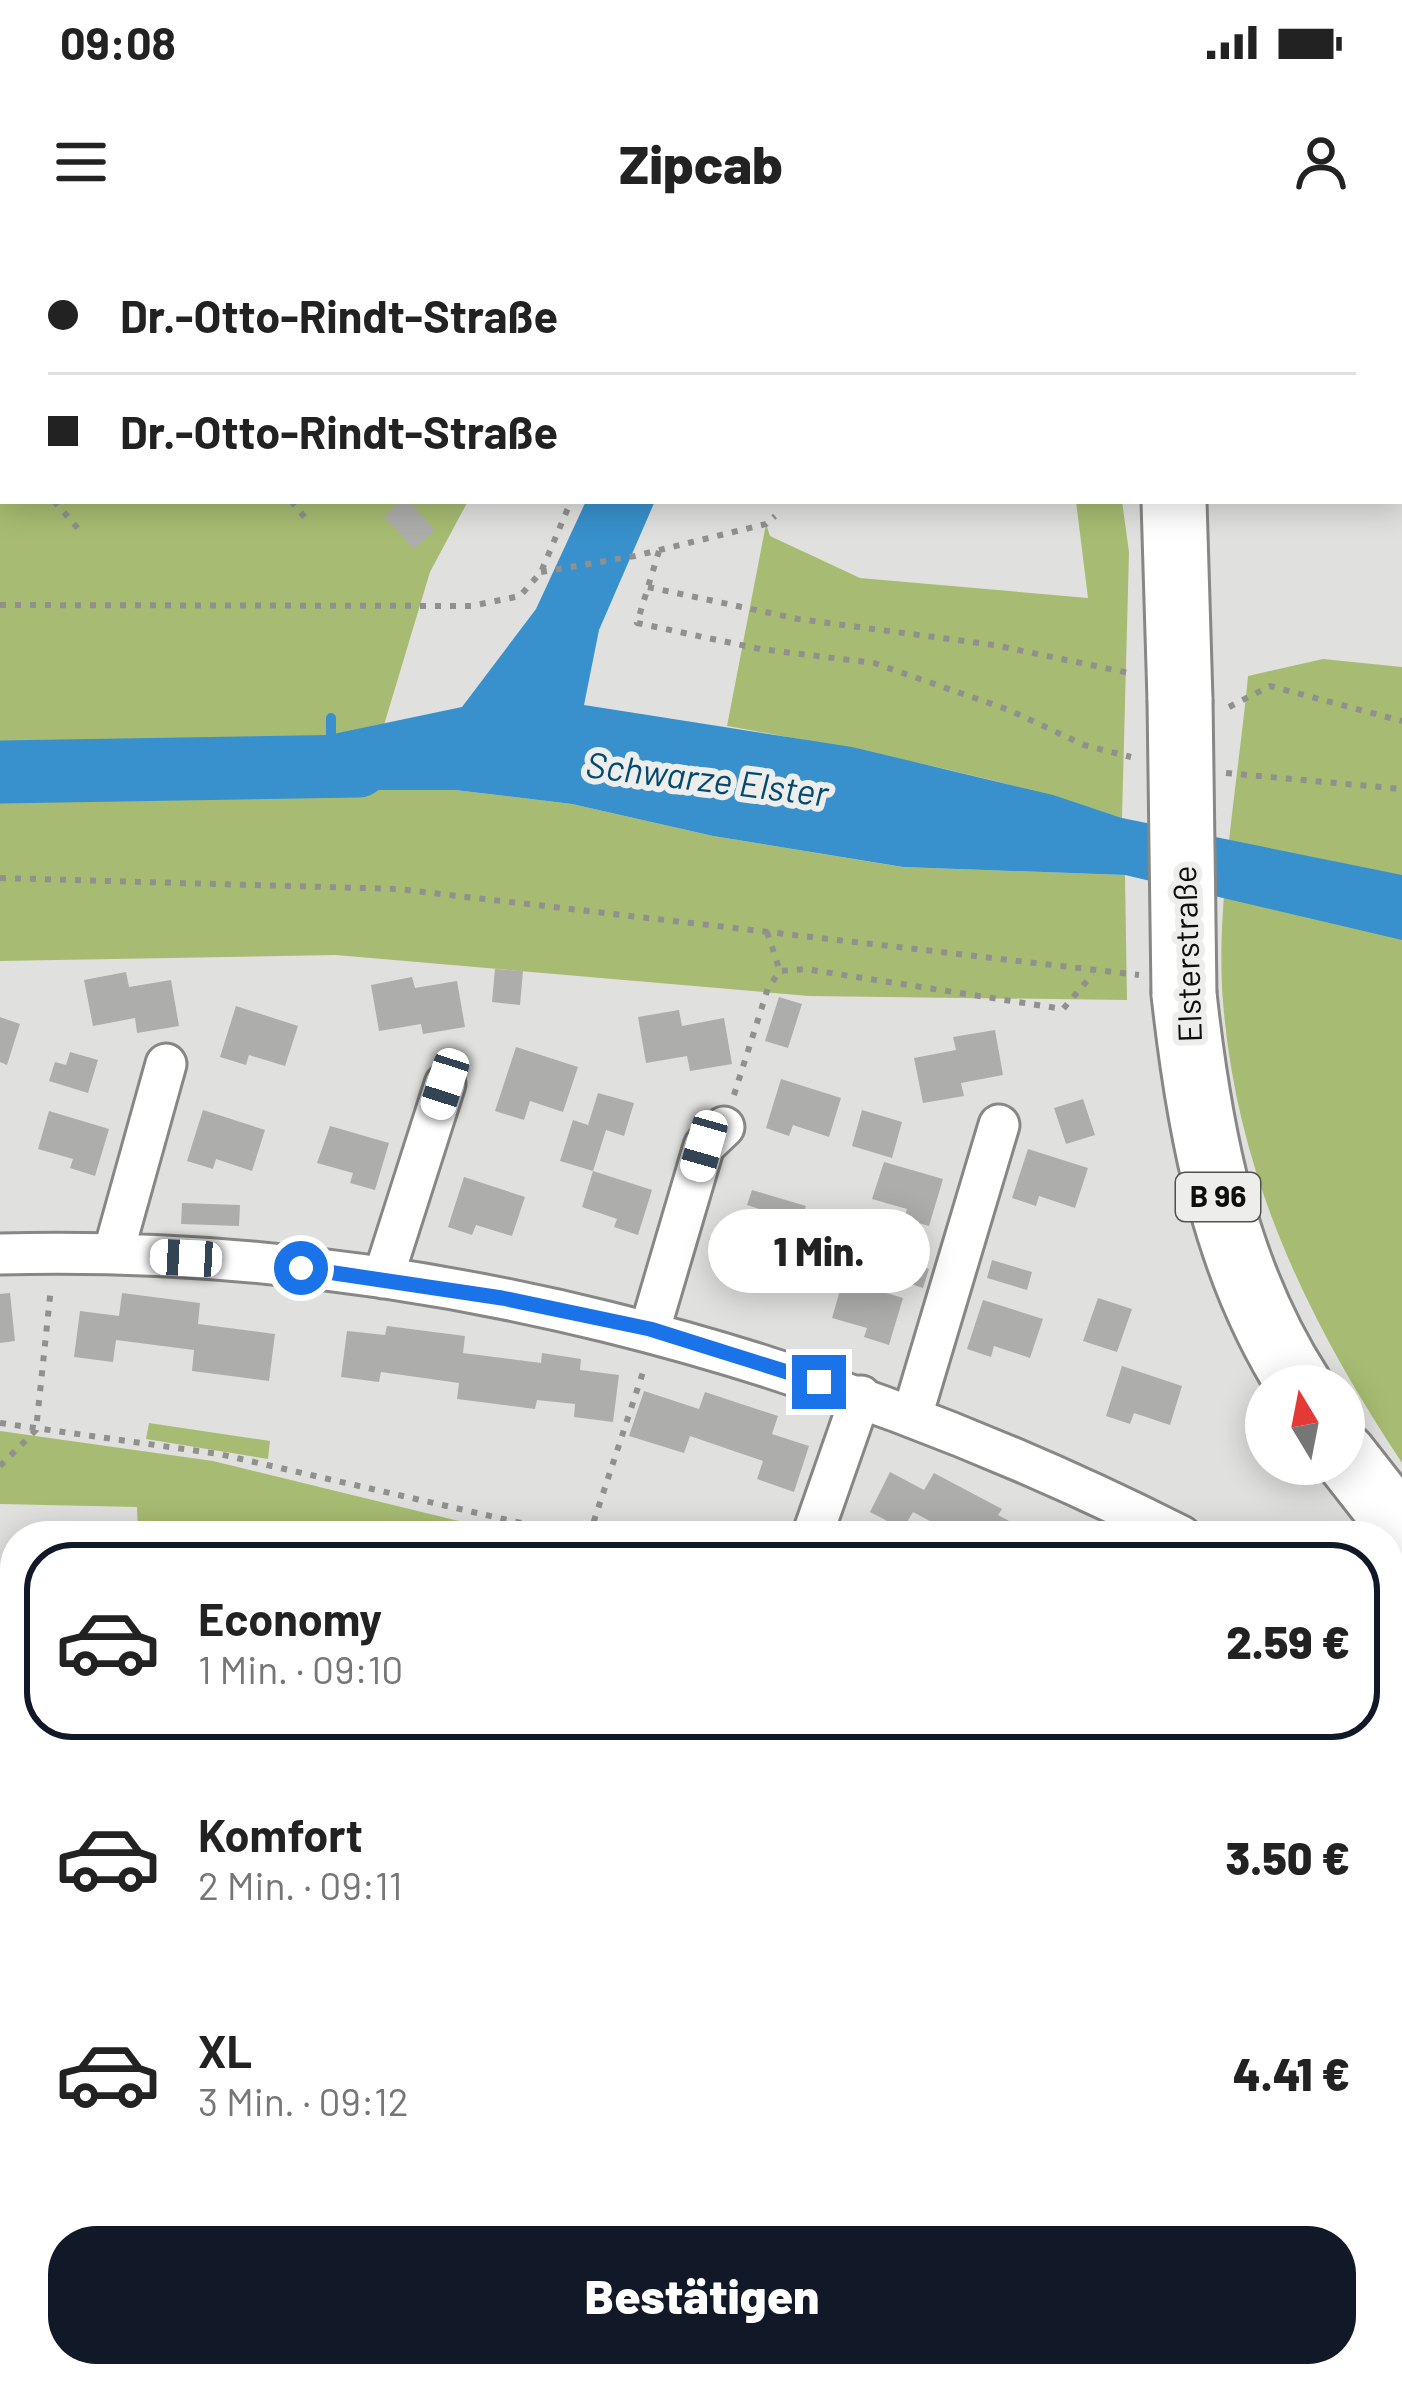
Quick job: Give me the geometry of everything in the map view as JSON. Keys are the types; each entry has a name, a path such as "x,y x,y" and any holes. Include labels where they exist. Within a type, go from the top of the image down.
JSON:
{"main road":[{"name":"Elsterstraße","path":"1174,504 1178,694 1163,985 1216,1192 1245,1276 1290,1365"},
{"path":"1365,1481 1396,1521"}],"street":[{"path":"112,1254 166,1064"},
{"path":"383,1278 445,1084"},
{"path":"912,1416 1000,1125"},
{"path":"650,1341 704,1146 724,1127"},
{"path":"0,1254 112,1254 383,1278 861,1396 1146,1521"},
{"path":"817,1521 861,1396"}],"path":[{"path":"57,504 82,532"},
{"path":"294,504 307,520"},
{"path":"0,605 471,606 520,596 544,574 571,504"},
{"path":"544,574 659,551 766,524 776,516"},
{"path":"659,551 637,623 760,649 874,663 1009,710 1084,745 1142,759"},
{"path":"648,587 798,619 994,645 1230,707 1270,686 1402,721"},
{"path":"1208,770 1402,789"},
{"path":"0,878 398,889 1163,985"},
{"path":"767,932 781,971"},
{"path":"724,1127 768,988 781,971 805,969 1063,1009 1093,974"},
{"path":"0,1466 36,1430 52,1278"},
{"path":"594,1521 650,1341"},
{"path":"0,1423 219,1454 512,1521"}],"green space":[{"path":"0,504 466,504 430,572 384,725 277,746 273,790 455,790 572,804 713,836 902,867 1125,875 1127,1000 809,996 336,955 0,961"},
{"path":"1076,504 1122,504 1129,552 1122,818 976,776 727,726 766,524 770,536 860,578 1088,598"},
{"path":"1323,659 1402,667 1402,1463 1365,1405 1365,1365 1341,1365 1282,1245 1261,1187 1231,1066 1223,1002 1222,925 1248,676"},
{"path":"149,1423 270,1441 268,1459 146,1439"},
{"path":"0,1431 213,1461 459,1521 138,1521 137,1507 0,1504"}],"water":[{"path":"585,504 654,504 599,630 584,705 852,747 1053,795 1122,818 1402,875 1402,940 1125,875 903,867 713,836 572,804 455,790 273,790 276,746 462,707 536,609"}],"building":[{"path":"397,504 411,504 435,530 414,549 384,517"},
{"path":"495,969 523,971 520,1005 492,1002"},
{"path":"126,972 129,987 171,980 179,1026 137,1033 135,1018 93,1026 84,980"},
{"path":"412,977 415,988 457,981 465,1027 423,1034 421,1024 379,1031 371,985"},
{"path":"779,997 802,1004 788,1048 765,1041"},
{"path":"236,1006 298,1026 285,1066 249,1055 246,1065 220,1057"},
{"path":"679,1010 682,1026 724,1018 732,1064 690,1071 687,1056 646,1063 638,1017"},
{"path":"0,1017 20,1024 7,1065 0,1062"},
{"path":"995,1030 1003,1075 961,1083 964,1096 923,1103 914,1058 956,1050 953,1037"},
{"path":"516,1047 578,1067 563,1112 530,1101 524,1120 495,1111"},
{"path":"70,1052 98,1060 88,1093 49,1081 55,1062 66,1065"},
{"path":"781,1079 841,1098 829,1137 793,1125 789,1136 766,1128"},
{"path":"598,1093 634,1103 624,1136 606,1130 593,1171 560,1161 573,1120 588,1125"},
{"path":"1083,1099 1095,1135 1066,1144 1054,1108"},
{"path":"203,1110 265,1130 252,1171 216,1159 213,1169 187,1161"},
{"path":"862,1110 902,1122 892,1158 852,1146"},
{"path":"49,1111 109,1129 95,1176 70,1168 73,1159 38,1149"},
{"path":"330,1126 389,1143 375,1190 350,1183 353,1173 317,1163"},
{"path":"1028,1149 1088,1168 1075,1208 1039,1196 1036,1206 1012,1198"},
{"path":"884,1162 943,1179 929,1226 904,1219 907,1209 872,1199"},
{"path":"593,1171 652,1190 638,1235 614,1227 617,1219 582,1207"},
{"path":"464,1177 525,1197 512,1236 476,1225 472,1235 448,1227"},
{"path":"752,1190 806,1206 800,1222 747,1205"},
{"path":"182,1203 240,1205 239,1226 181,1224"},
{"path":"736,1213 795,1232 782,1270 747,1259 744,1269 720,1261"},
{"path":"864,1248 929,1269 923,1288 858,1267"},
{"path":"992,1260 1032,1272 1027,1290 987,1278"},
{"path":"843,1280 903,1298 889,1345 864,1337 867,1328 832,1318"},
{"path":"10,1293 15,1341 0,1343 0,1294"},
{"path":"122,1293 200,1303 198,1324 275,1334 269,1381 192,1371 194,1350 116,1340 113,1362 74,1357 80,1311 119,1316"},
{"path":"1098,1298 1132,1309 1117,1352 1083,1341"},
{"path":"983,1300 1043,1319 1030,1358 994,1346 991,1357 967,1349"},
{"path":"387,1326 465,1336 463,1353 541,1363 542,1353 581,1359 580,1370 619,1375 613,1422 574,1417 575,1404 537,1400 535,1409 457,1399 459,1383 381,1372 379,1382 341,1377 347,1331 385,1335"},
{"path":"1122,1366 1182,1386 1170,1425 1134,1413 1130,1424 1106,1416"},
{"path":"644,1391 699,1409 705,1392 778,1416 772,1434 809,1446 794,1492 757,1479 763,1461 690,1436 684,1453 629,1436"},
{"path":"890,1472 924,1490 934,1473 1002,1509 998,1515 1009,1521 930,1521 913,1512 908,1521 887,1521 870,1512"}],"waterway":[{"path":"331,718 331,745"},
{"name":"Schwarze Elster","path":"0,772 358,766"}],"route":[{"path":"301,1268 502,1298 650,1329 819,1382"}]}
